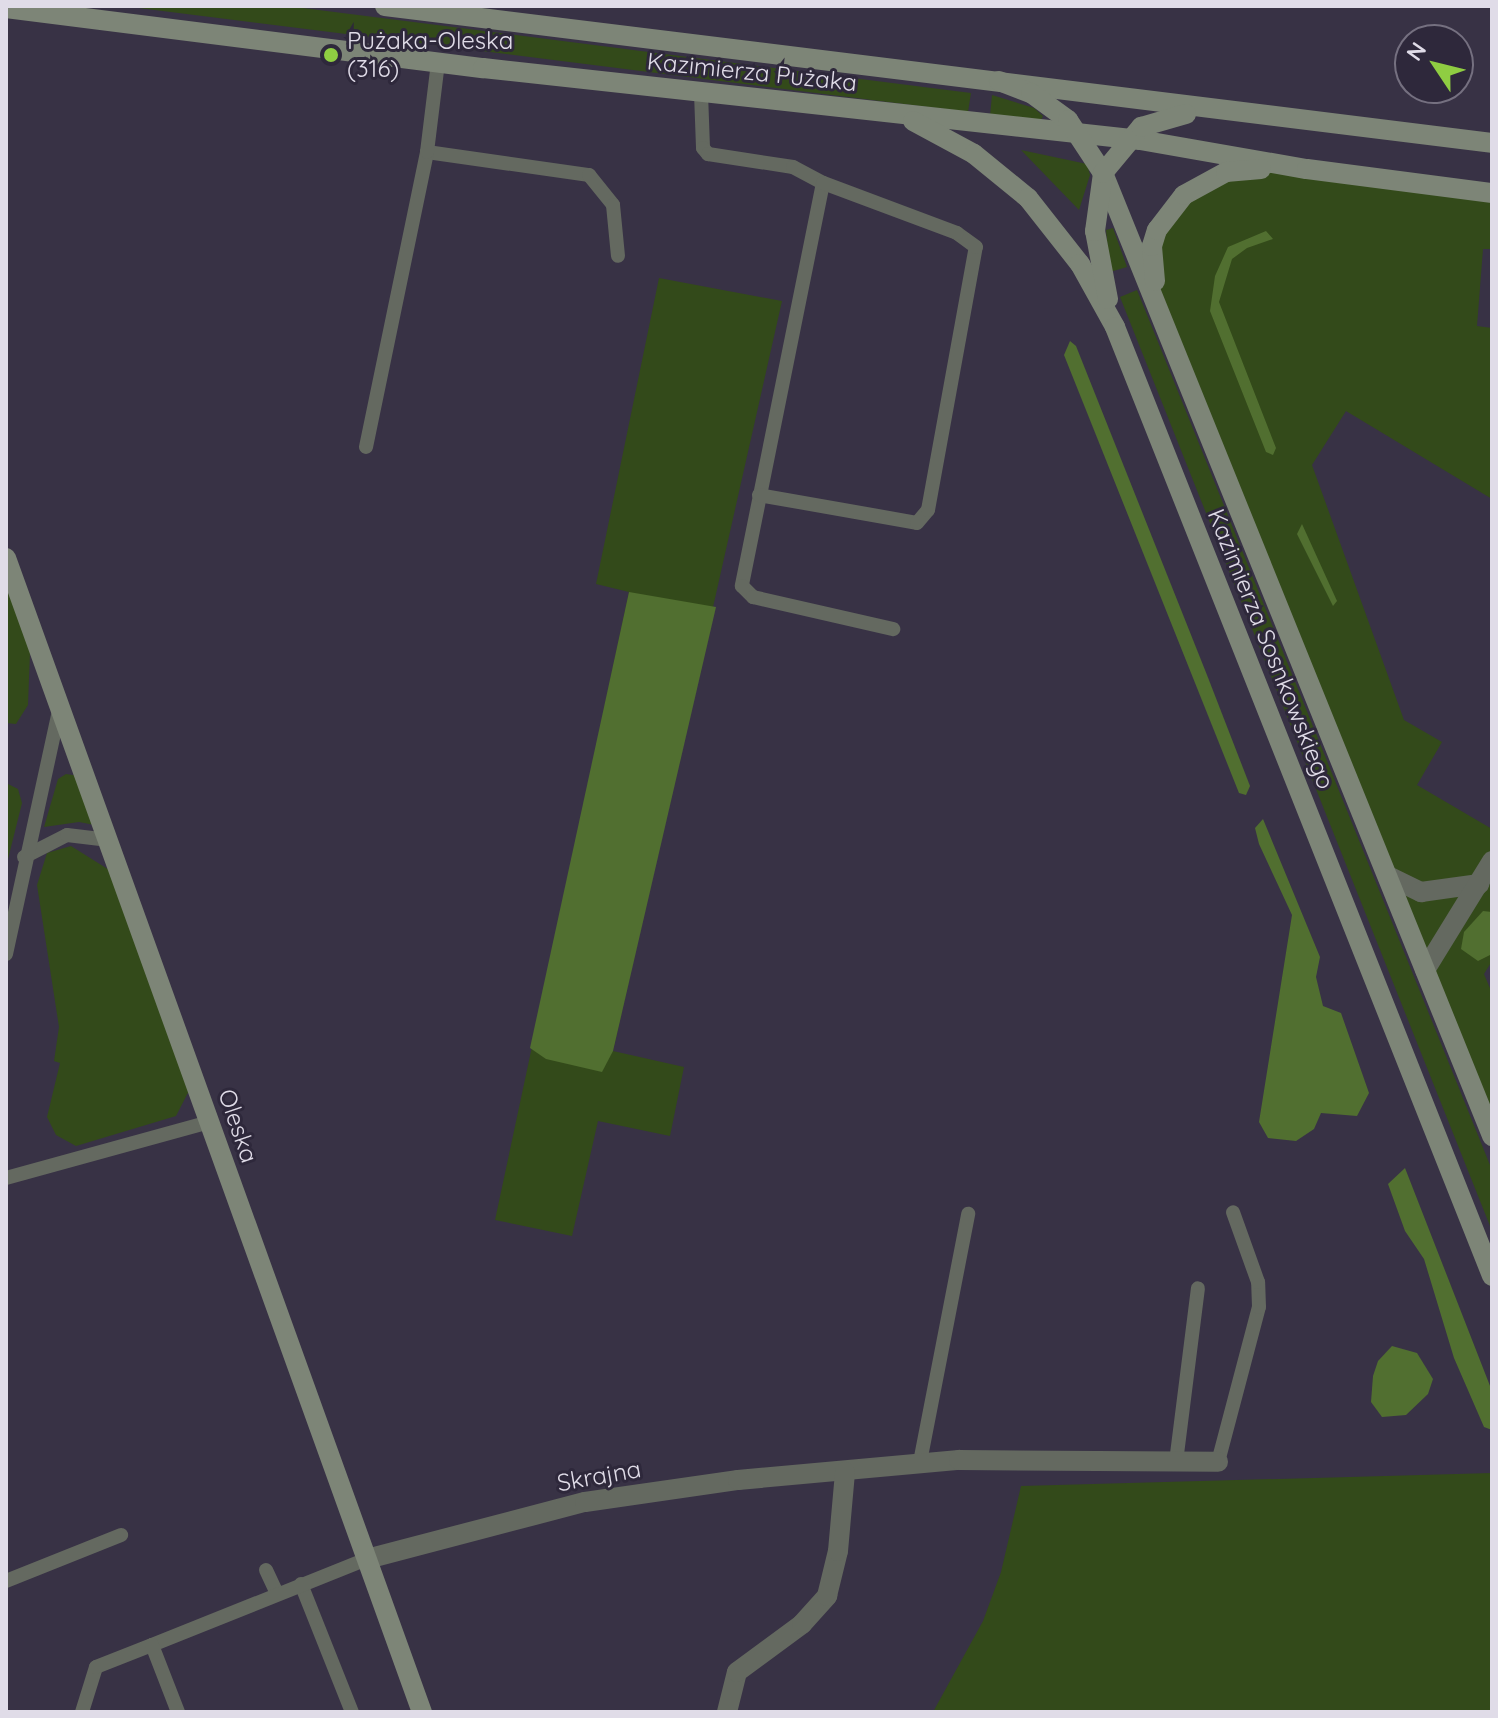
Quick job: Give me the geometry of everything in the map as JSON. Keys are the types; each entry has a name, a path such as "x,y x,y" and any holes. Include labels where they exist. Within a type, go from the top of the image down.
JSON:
{"street":[{"name":"Kazimierza Pużaka","path":"385,6 1492,143"},
{"name":"Kazimierza Pużaka","path":"6,11 902,116 1128,139 1307,169 1492,193"},
{"name":"Kazimierza Sosnkowskiego","path":"999,81 1048,104 1079,134 1103,173 1492,1136"},
{"path":"1115,327 1095,231 1103,173 1128,139 1163,118 1219,111"},
{"name":"Kazimierza Sosnkowskiego","path":"902,116 974,154 1028,198 1080,264 1115,327 1492,1276"},
{"path":"1163,316 1152,246 1157,230 1184,195 1226,172 1307,169"},
{"name":"Oleska","path":"6,558 422,1712"},
{"path":"1425,970 1492,861"},
{"path":"1388,876 1421,892 1479,884"},
{"name":"Skrajna","path":"367,1559 585,1502 738,1480 845,1472 920,1462 1218,1462"},
{"path":"727,1712 737,1672 802,1624 827,1596 840,1536 845,1472"}],"lane":[{"path":"366,447 427,152 438,62"},
{"path":"701,93 703,148 708,154 793,167 823,183 957,233 976,247 928,510 917,523 759,495"},
{"path":"427,152 589,175 613,205 618,256"},
{"path":"823,183 741,578 746,592 893,629"},
{"path":"6,954 11,897 24,857 60,706"},
{"path":"24,857 67,835 109,840"},
{"path":"6,1178 209,1122"},
{"path":"1218,1462 1259,1307 1258,1282 1233,1212"},
{"path":"920,1462 968,1214"},
{"path":"1176,1462 1198,1288"},
{"path":"6,1581 121,1535"},
{"path":"82,1712 96,1667 367,1559"},
{"path":"266,1570 277,1594"},
{"path":"301,1584 352,1712"},
{"path":"152,1645 178,1712"}],"green space":[{"path":"123,6 287,6 971,93 968,112"},
{"path":"992,95 1034,108 1043,116 1040,122 990,116"},
{"path":"1021,150 1087,164 1090,175 1079,210"},
{"path":"1250,169 1492,193 1492,249 1483,249 1477,326 1492,328 1492,499 1346,411 1312,465 1404,720 1442,742 1417,785 1492,829 1492,861 1482,879 1492,885 1492,961 1484,974 1492,993 1492,1136 1163,316 1153,268 1170,210"},
{"path":"1113,228 1127,267 1110,272 1106,230"},
{"path":"1266,231 1273,239 1247,248 1232,259 1219,302 1276,448 1273,455 1266,452 1210,311 1215,276 1228,247"},
{"path":"659,278 782,301 613,1051 684,1067 670,1136 598,1121 572,1236 495,1220 629,592 596,584"},
{"path":"1137,290 1492,1170 1492,1231 1120,297"},
{"path":"1070,341 1076,346 1207,675 1250,786 1246,795 1239,793 1064,355"},
{"path":"1302,524 1337,601 1333,606 1297,534"},
{"path":"6,558 31,626 28,705 16,724 6,723"},
{"path":"629,592 716,607 613,1051 602,1072 546,1059 530,1048"},
{"path":"66,774 86,777 105,827 79,822 44,827 58,779"},
{"path":"6,783 18,789 22,803 6,867"},
{"path":"1263,819 1320,957 1316,977 1323,1006 1341,1013 1369,1093 1357,1116 1321,1113 1314,1129 1296,1141 1268,1138 1259,1122 1292,915 1259,844 1255,828"},
{"path":"71,846 122,878 194,1081 176,1116 76,1146 56,1135 47,1117 60,1063 54,1061 59,1027 37,885 47,853"},
{"path":"1483,911 1492,912 1492,954 1478,961 1461,949 1464,932"},
{"path":"1405,1168 1492,1391 1492,1430 1484,1427 1454,1358 1424,1259 1405,1231 1388,1184"},
{"path":"1392,1346 1417,1353 1433,1379 1428,1394 1406,1415 1382,1417 1371,1402 1373,1376 1378,1361"},
{"path":"1492,1473 1492,1712 933,1712 983,1621 1001,1572 1021,1486"}],"place":[{"name":"Pużaka-Oleska (316)","path":"331,55"}]}
